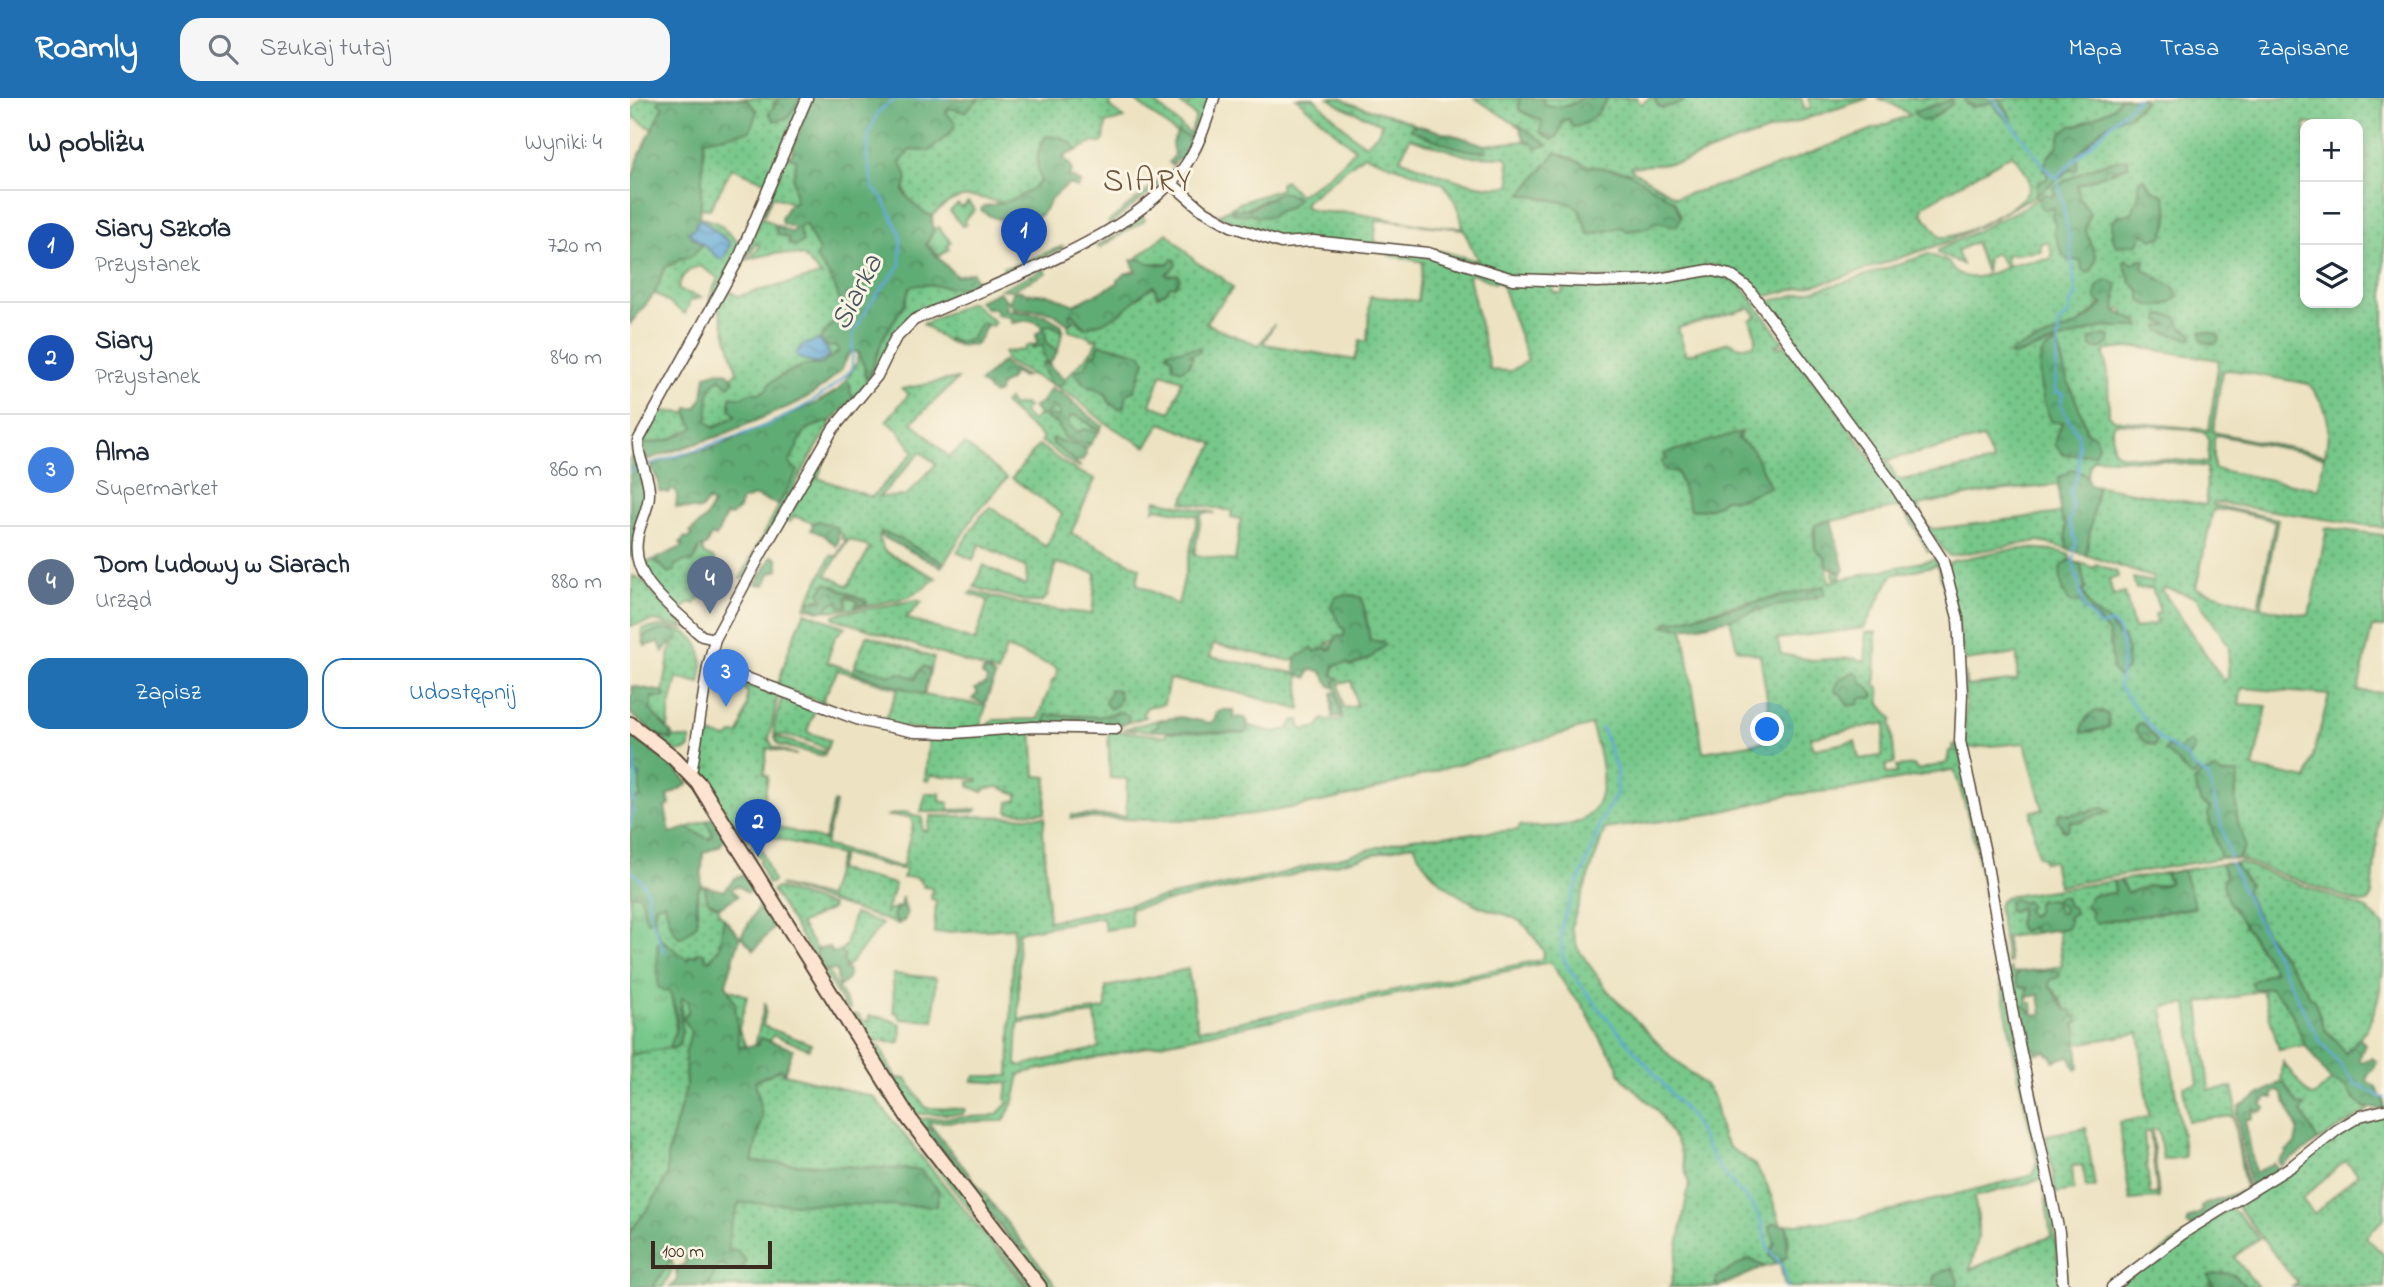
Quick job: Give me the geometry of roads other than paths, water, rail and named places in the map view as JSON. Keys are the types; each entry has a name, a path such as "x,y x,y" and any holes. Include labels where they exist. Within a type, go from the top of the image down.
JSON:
{"main road":[{"path":"630,724 689,772 711,800 910,1119 1039,1287"}],"street":[{"path":"715,639 702,636 696,631 645,581 638,567 637,537 648,504 648,480 637,452 638,442 738,260 807,98"},
{"path":"689,772 695,754 715,639 762,551 833,429 877,376 895,339 912,322 1082,246 1118,225 1170,182 1189,160 1200,139 1214,98"},
{"path":"1170,182 1200,209 1231,226 1281,243 1313,241 1428,253 1513,279 1597,282 1652,280 1709,270 1730,275 1748,288 1894,485 1943,561 1958,618 1962,694 1961,741 2059,1232 2063,1287"},
{"path":"708,667 752,680 862,721 915,732 985,732 1033,726 1116,729"},
{"path":"2112,1287 2185,1232 2292,1166 2337,1130 2368,1113 2384,1110"}],"water":[{"path":"699,218 729,242 730,246 723,259 688,232 694,229"},
{"path":"819,340 828,350 829,356 817,364 799,358 796,353 802,345"}],"waterway":[{"name":"Siarka","path":"647,465 729,439 782,418 831,388 852,369 853,334 872,301 900,265 901,236 884,200 873,188 867,158 869,134 878,112 895,99 946,98"},
{"path":"1992,98 2051,175 2057,177"},
{"path":"2058,180 2057,177 2138,98"},
{"path":"2059,184 2076,295 2070,305 2070,313 2059,323 2055,392 2063,394 2060,405 2079,436 2078,472 2070,492 2072,509 2069,522 2076,542 2074,552"},
{"name":"Siarka","path":"630,472 640,467"},
{"path":"2074,556 2073,562 2084,608 2100,626 2111,623 2120,636 2123,653 2119,687 2160,739 2186,756 2193,766 2208,776 2230,857"},
{"path":"1602,728 1617,772 1616,795 1601,821 1564,917 1561,929 1562,954 1569,969 1600,1010 1691,1117 1718,1167 1753,1206 1762,1223 1768,1249 1783,1267 1787,1287"},
{"path":"630,827 637,775 634,770 635,752"},
{"path":"2231,863 2319,1040 2355,1083 2383,1098"},
{"path":"630,870 645,886 651,915 665,954"}],"place":[{"name":"Siary Szkoła","path":"1024,266"},
{"name":"Dom Ludowy w Siarach","path":"710,614"},
{"name":"Alma","path":"726,707"},
{"name":"Siary","path":"758,857"}],"district":[{"name":"SIARY","path":"1148,182"}]}
